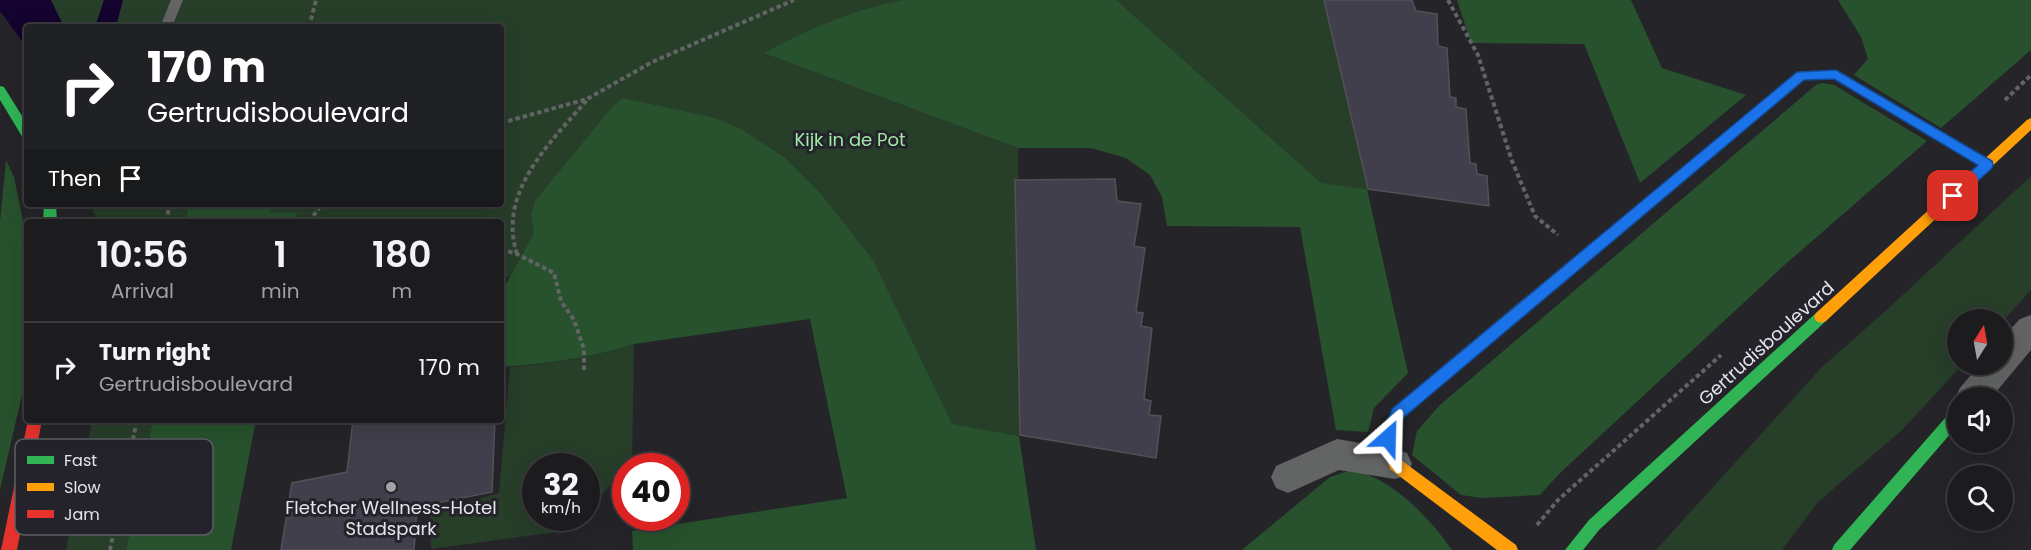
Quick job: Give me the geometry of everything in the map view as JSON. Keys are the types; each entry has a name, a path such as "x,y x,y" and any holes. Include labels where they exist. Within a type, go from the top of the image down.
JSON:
{"street":[{"path":"1395,464 1388,438 1398,413 1801,75 1836,74 1987,165"},
{"path":"0,90 24,130"},
{"name":"Gertrudisboulevard","path":"1573,550 1594,525 2031,123"},
{"path":"2013,349 2031,328"},
{"path":"1980,387 1991,375"},
{"path":"31,439 34,423"},
{"path":"1840,550 1947,427"},
{"path":"1288,477 1337,454 1395,464 1510,550"},
{"path":"9,550 15,520"}],"lane":[{"path":"167,24 177,0"}],"path":[{"path":"310,24 316,0"},
{"path":"504,122 587,99 652,62 794,0"},
{"path":"1448,0 1478,55 1512,160 1535,216 1584,256"},
{"path":"517,254 511,233 513,212 521,188 544,150 587,99"},
{"path":"504,250 554,273 561,301 574,320 584,349 584,373"},
{"path":"133,439 136,423"},
{"path":"110,550 113,535"}],"green space":[{"name":"Kijk in de Pot","path":"38,0 1324,0 1367,189 1341,186 1342,197 989,123 988,137 1018,148 1019,436 984,430 984,466 797,267 573,256 504,278 504,219 96,219 92,207 504,207 504,24 58,24"},
{"path":"904,0 1116,0 1321,183 1367,189 1408,373 1374,408 1368,432 1336,430 1300,227 1167,226 1162,197 1150,175 1126,158 1091,148 1018,148 764,53 832,21"},
{"path":"1457,0 1631,0 1662,68 1746,95 1640,183 1584,44 1471,43"},
{"path":"1838,0 2031,0 2031,50 1941,128 1854,75 1868,59 1861,37"},
{"path":"1822,83 1834,85 1927,141 1780,269 1559,474 1540,495 1482,498 1461,495 1412,455 1417,431 1440,405 1816,85"},
{"path":"623,98 715,118 741,129 785,158 821,194 873,260 952,424 1019,436 1036,550 633,550 632,531 690,531 690,522 847,498 810,319 634,344 568,360 504,367 504,288 534,233 531,215 535,201 612,107"},
{"path":"6,160 14,177 24,226 24,386 0,490 0,222"},
{"path":"2031,176 2031,290 2013,310 1947,309 1947,375 1953,375 1901,431 1818,502 1782,550 1656,550 1821,368"},
{"path":"188,207 271,207 270,213 297,212 296,219 186,219"},
{"path":"634,344 632,453 612,453 612,484 600,497 600,453 522,453 522,531 565,531 431,549 430,513 499,493 510,367 603,353"},
{"path":"91,423 152,423 149,439 88,439"},
{"path":"152,423 255,423 231,550 126,550 129,535 213,535 213,439 149,439"},
{"path":"1351,470 1380,481 1408,500 1421,512 1452,550 1242,550 1330,477"},
{"path":"69,535 129,535 126,550 66,550"}],"shaded area":[{"path":"0,0 51,0 63,24 24,24 24,44 0,11"},
{"path":"104,0 123,0 117,24 96,24"}],"building":[{"path":"1324,0 1412,0 1416,11 1437,14 1438,46 1447,48 1450,97 1456,98 1456,107 1466,109 1470,163 1476,164 1477,174 1487,176 1489,206 1368,189"},
{"path":"1115,179 1117,201 1141,204 1134,246 1145,248 1136,312 1143,313 1141,326 1152,328 1144,399 1151,401 1149,415 1161,416 1156,458 1020,435 1015,180"},
{"name":"Fletcher Wellness-Hotel Stadspark","path":"353,423 495,423 492,492 417,507 414,550 281,550 292,483 347,472"}],"traffic: fast":[{"path":"1770,101 1801,75 1836,74 1987,165"},
{"path":"0,90 24,130"},
{"path":"50,207 50,219"},
{"path":"1573,550 1594,525 1821,317"},
{"path":"1840,550 1947,427"}],"traffic: slow":[{"path":"1821,317 2031,123"},
{"path":"1510,550 1395,464 1388,438 1398,413 1532,300"}],"traffic: jam":[{"path":"1532,300 1770,101"},
{"path":"31,439 34,423"},
{"path":"9,550 15,520"}],"place":[{"name":"Fletcher Wellness-Hotel Stadspark","path":"391,487"}],"route":[{"path":"1388,438 1398,413 1801,75 1836,74 1987,165 1953,196"}]}
